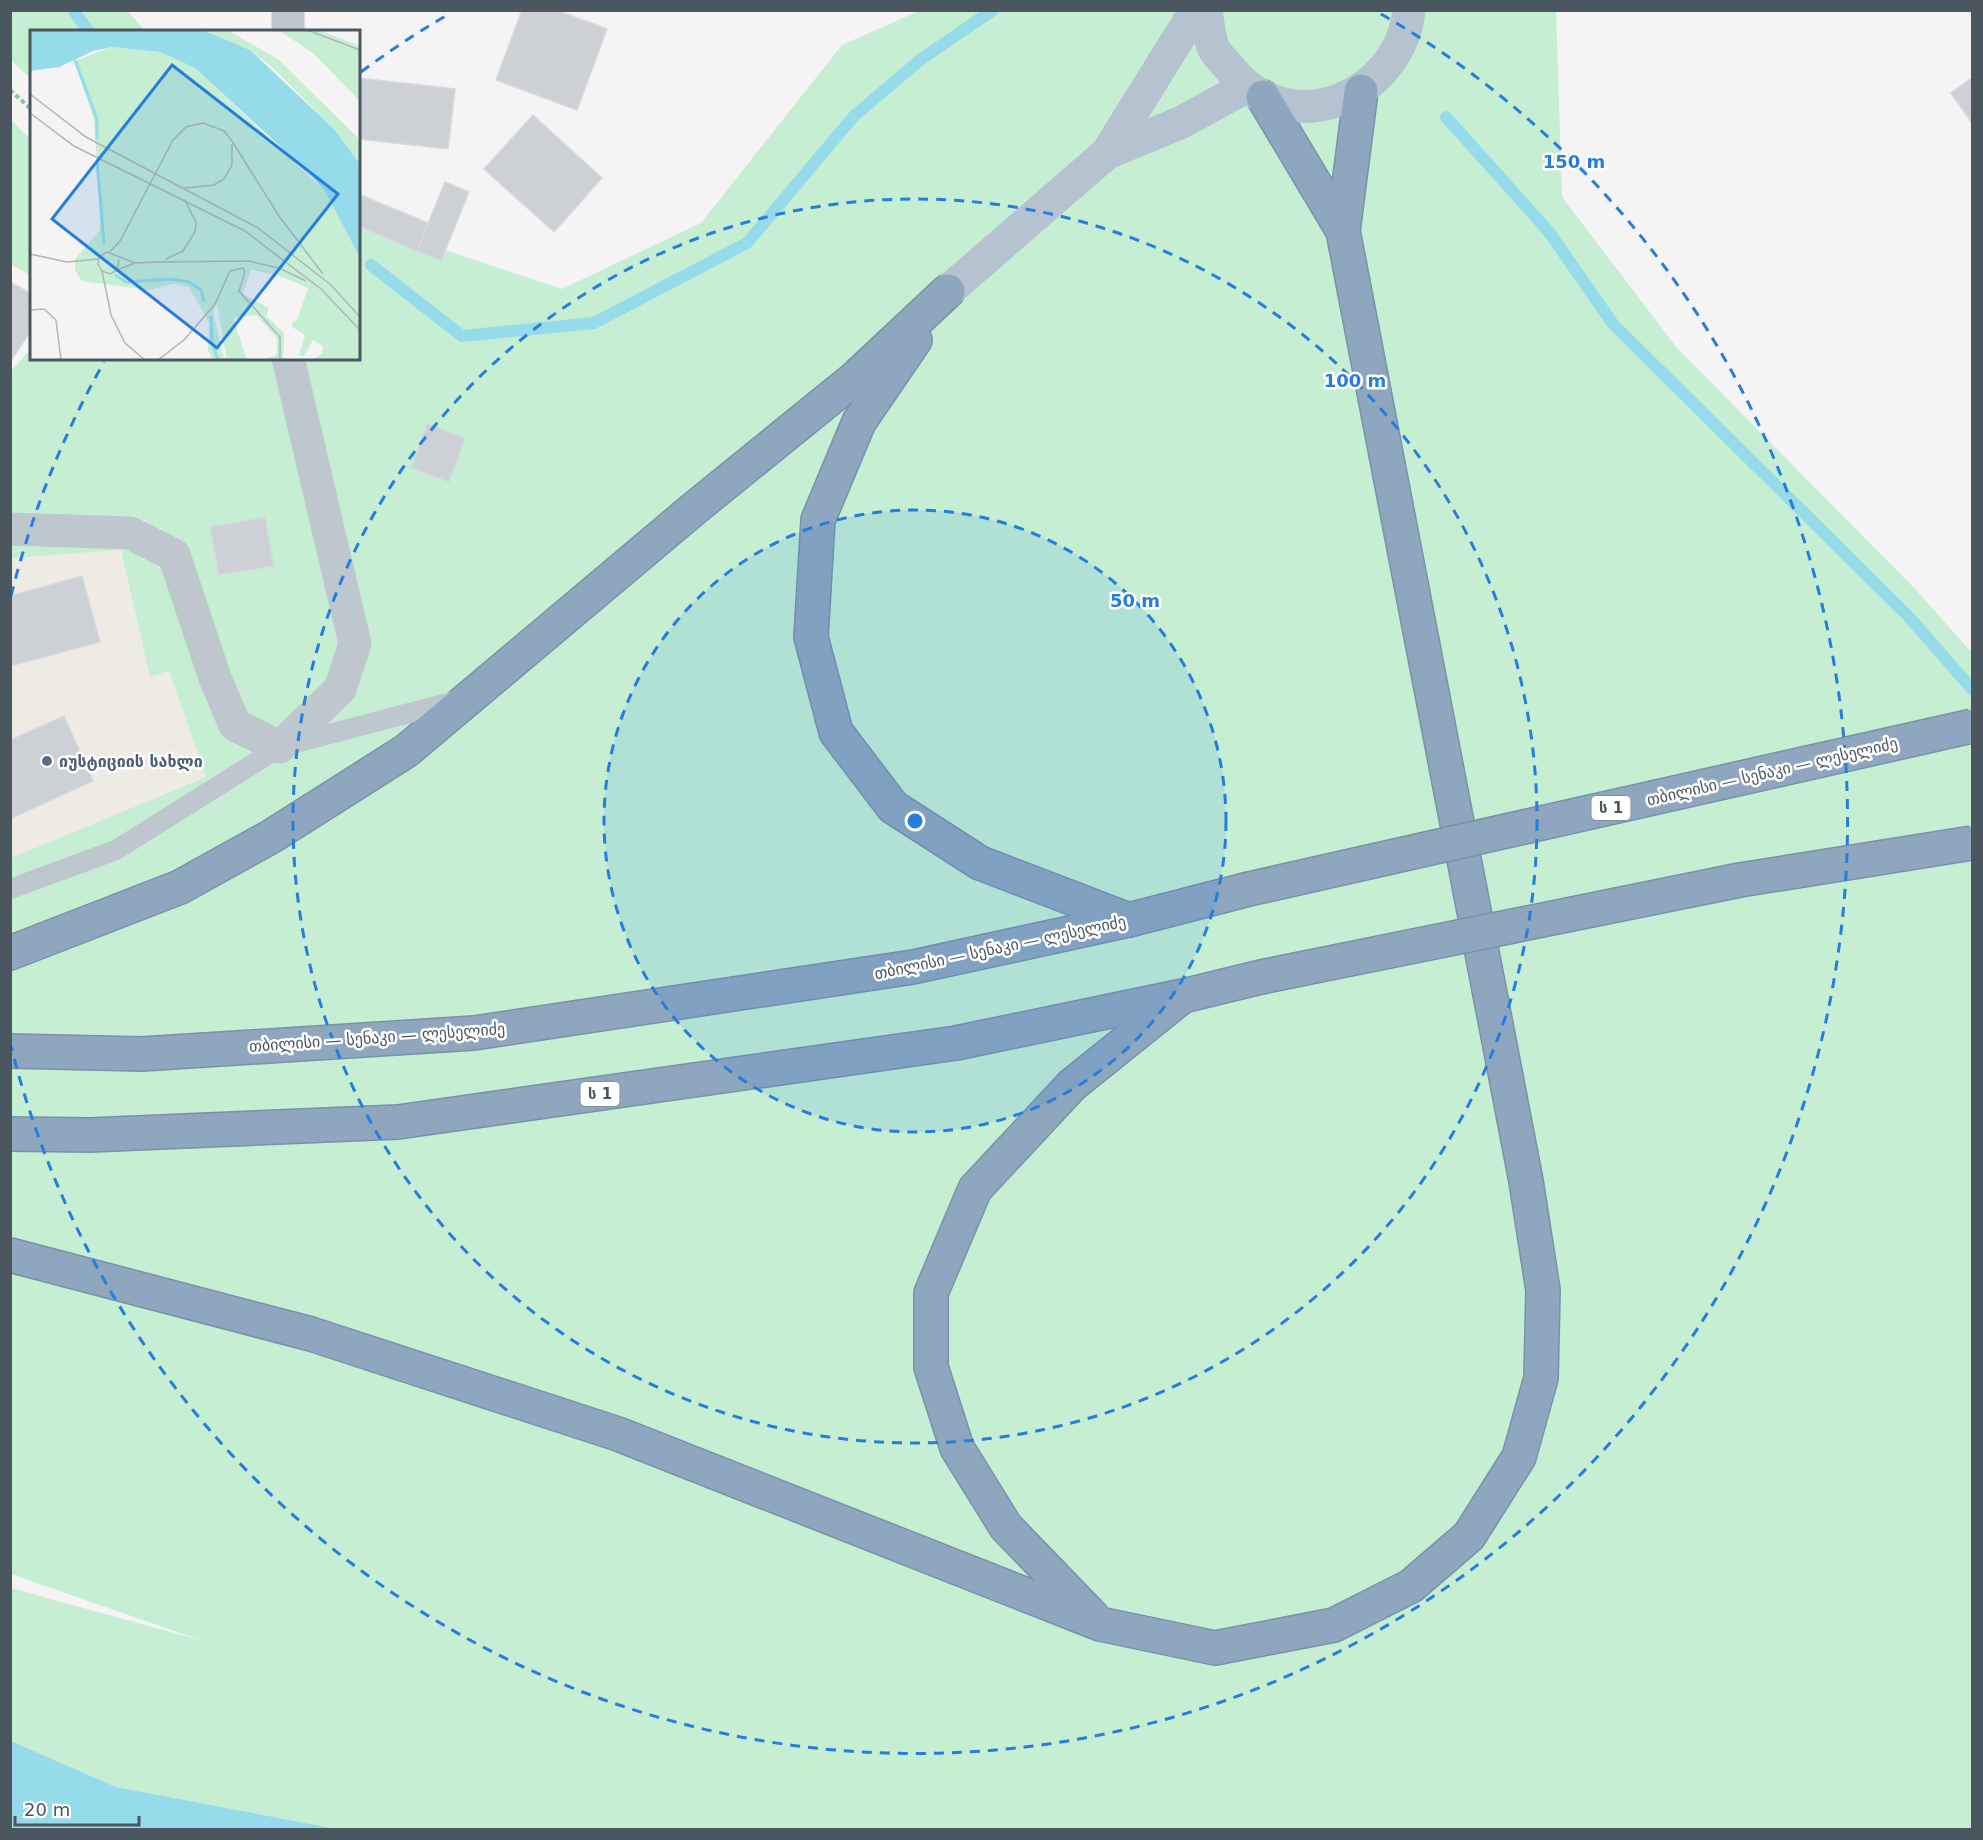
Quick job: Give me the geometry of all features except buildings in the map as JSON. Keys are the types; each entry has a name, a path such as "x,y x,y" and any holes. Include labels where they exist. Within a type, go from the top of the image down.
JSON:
{"highway":[{"path":"10,1255 311,1334 618,1434 1100,1624 1215,1648 1334,1625 1411,1586 1469,1536 1519,1457 1541,1378 1542,1290 1526,1181 1343,231 1360,91"},
{"path":"1255,92 1343,231"},
{"path":"10,953 180,887 272,836 406,752 854,379 948,291"},
{"path":"948,291 859,422 818,520 811,637 836,732 893,807 980,863 1129,920"},
{"name":"თბილისი — სენაკი — ლესელიძე","path":"10,1051 142,1054 474,1033 913,967 1129,920 1249,889 1972,726"},
{"name":"ს 1","path":"10,1134 90,1135 398,1122 956,1042 1183,996 1261,977 1740,880 1972,843"},
{"path":"1100,1624 1006,1527 957,1448 931,1367 931,1293 975,1189 1072,1085 1183,996"}],"main road":[{"path":"948,291 1107,153 1196,10"},
{"path":"1206,10 1213,48 1255,92 1287,105 1313,106 1338,102 1360,91 1379,76 1394,57 1404,36 1409,10"},
{"path":"1107,153 1255,92"}],"street":[{"path":"288,10 288,30"},
{"path":"14,531 130,533 174,555 214,678 235,725 280,747 340,689 355,644 288,360"}],"lane":[{"path":"10,889 116,850 280,747 473,696"}],"path":[{"path":"10,90 30,108"}],"shaded area":[{"path":"121,550 150,677 169,671 206,777 11,858 11,558"}],"green space":[{"path":"11,10 128,11 144,30 30,30 30,78 11,60"},
{"path":"919,11 1556,11 1562,197 1677,348 1917,591 1972,653 1972,1829 337,1829 116,1787 11,1741 11,1588 203,1641 11,1574 11,858 206,777 169,671 150,677 121,550 11,558 11,371 30,350 30,360 360,360 360,203 442,249 562,289 701,223 842,45"},
{"path":"10,119 30,139 30,275 11,264"}],"water":[{"path":"11,1741 116,1787 337,1829 11,1829"}],"waterway":[{"path":"73,10 88,30"},
{"path":"371,265 462,336 594,323 747,243 854,116 920,60 993,10"},
{"path":"1446,117 1549,232 1613,324 1908,616 1972,689"}],"place":[{"name":"იუსტიციის სახლი","path":"47,761"}]}
